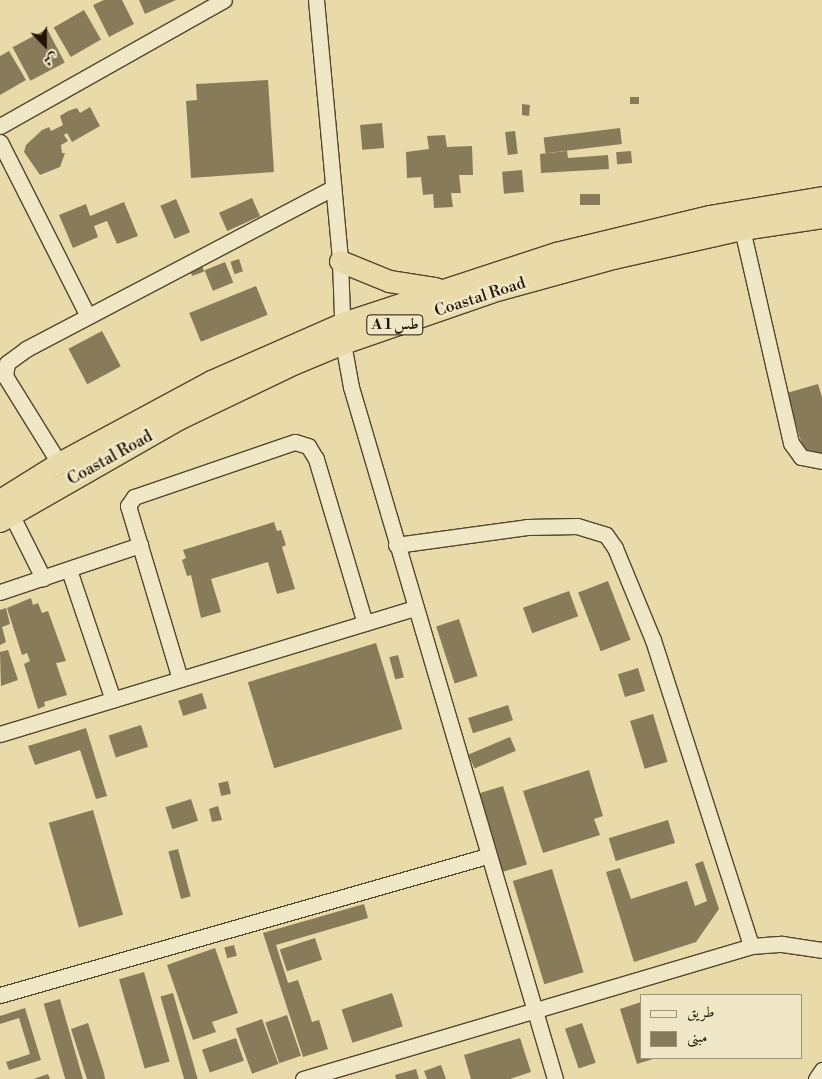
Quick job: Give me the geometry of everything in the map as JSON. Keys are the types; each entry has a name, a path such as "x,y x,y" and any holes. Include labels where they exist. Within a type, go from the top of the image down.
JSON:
{"highway":[{"name":"Coastal Road","path":"4,512 59,464 211,381 343,333 443,288 556,253 637,232 822,198"},
{"name":"Coastal Road","path":"4,512 178,420 295,363 343,333 622,256 742,229 822,217"},
{"path":"340,261 390,281 443,288"}],"street":[{"path":"0,126 224,0"},
{"path":"316,0 340,261 343,333 355,403 532,1009 555,1079"},
{"path":"0,142 88,316"},
{"path":"59,464 5,376 7,364 26,348 333,188"},
{"path":"742,229 792,443 801,457 822,461"},
{"path":"180,679 128,506 134,498 295,442 308,446 316,459 364,623"},
{"path":"4,512 43,578"},
{"path":"396,545 527,527 577,526 606,536 615,548 653,640 750,946"},
{"path":"0,592 140,545"},
{"path":"69,570 114,700"},
{"path":"0,734 415,608"},
{"path":"0,995 487,856"},
{"path":"304,1079 532,1009 750,946 782,944 822,950"},
{"path":"816,1079 822,1070"}],"building":[{"path":"104,0 122,0 134,24 109,37 93,5"},
{"path":"139,0 176,0 145,14"},
{"path":"84,10 101,39 71,57 54,28"},
{"path":"47,29 65,63 30,81 13,47"},
{"path":"9,51 26,80 0,95 0,56"},
{"path":"268,80 274,172 191,178 186,101 197,100 196,84"},
{"path":"630,97 639,97 639,104 630,104"},
{"path":"522,104 530,105 529,116 522,115"},
{"path":"90,107 100,126 72,142 67,133 64,135 68,141 61,145 62,153 65,153 60,167 40,175 24,152 26,145 42,130 49,127 51,131 63,125 60,116 68,111 77,108 80,113"},
{"path":"382,123 384,148 362,150 360,125"},
{"path":"620,128 622,144 546,153 544,137"},
{"path":"515,131 518,154 508,155 505,132"},
{"path":"445,135 447,147 472,146 473,175 459,175 461,193 451,193 453,207 434,208 433,194 423,195 421,177 407,178 406,152 429,149 427,136"},
{"path":"567,151 568,158 608,155 609,169 541,173 540,154"},
{"path":"631,151 632,163 617,164 616,152"},
{"path":"522,170 524,192 504,194 502,172"},
{"path":"580,194 600,194 600,205 580,205"},
{"path":"252,198 260,216 227,231 219,213"},
{"path":"176,199 190,232 174,239 160,206"},
{"path":"124,202 138,236 117,244 107,221 94,226 98,237 73,248 59,215 86,204 90,216"},
{"path":"239,259 243,271 234,274 230,262"},
{"path":"225,262 233,282 213,291 205,270"},
{"path":"201,263 204,271 192,276 189,268"},
{"path":"256,286 268,315 201,342 189,313"},
{"path":"102,331 121,366 87,384 68,349"},
{"path":"818,384 822,397 822,457 804,452 787,393"},
{"path":"274,522 277,531 281,530 286,545 282,547 295,589 277,594 268,562 211,579 221,612 201,618 191,575 187,576 182,560 186,558 183,550"},
{"path":"608,581 631,640 601,651 578,592"},
{"path":"569,591 578,616 532,633 523,608"},
{"path":"31,598 33,605 38,603 42,613 48,611 66,661 56,663 67,695 44,702 45,706 38,709 24,664 30,661 27,653 22,655 7,608"},
{"path":"6,608 10,624 2,627 6,642 0,645 0,610"},
{"path":"459,619 478,676 455,683 436,626"},
{"path":"376,643 402,729 274,768 248,682"},
{"path":"8,650 18,680 1,686 0,652"},
{"path":"398,655 404,677 395,680 389,657"},
{"path":"638,668 645,691 625,697 618,674"},
{"path":"202,693 207,708 183,716 178,701"},
{"path":"508,705 513,720 473,733 468,718"},
{"path":"653,714 668,762 645,769 630,721"},
{"path":"141,725 148,747 116,757 109,736"},
{"path":"86,728 107,796 96,799 80,750 35,765 28,746"},
{"path":"510,737 516,751 474,768 469,755"},
{"path":"589,770 603,816 594,819 600,835 543,853 523,791"},
{"path":"228,781 231,794 221,796 218,783"},
{"path":"503,786 527,864 498,873 474,795"},
{"path":"191,799 198,821 172,829 165,807"},
{"path":"218,806 222,820 212,822 209,809"},
{"path":"93,810 123,915 79,927 49,823"},
{"path":"668,820 675,843 616,861 609,838"},
{"path":"178,849 191,896 181,899 168,852"},
{"path":"703,861 719,909 696,942 634,962 606,872 620,868 631,899 687,881 695,906 707,901 695,864"},
{"path":"552,869 584,972 544,984 513,881"},
{"path":"364,904 368,918 276,945 288,983 298,980 312,1022 319,1020 328,1049 303,1057 263,933"},
{"path":"315,938 322,960 287,971 280,949"},
{"path":"234,945 237,956 227,958 224,948"},
{"path":"215,948 238,1013 212,1022 216,1032 193,1040 167,965"},
{"path":"144,972 170,1061 145,1069 119,979"},
{"path":"173,993 198,1079 184,1079 161,997"},
{"path":"392,993 403,1026 352,1043 342,1009"},
{"path":"60,999 83,1079 65,1079 44,1004"},
{"path":"640,1002 640,1059 653,1059 637,1064 620,1009"},
{"path":"25,1008 41,1060 9,1070 6,1062 30,1054 19,1018 0,1024 0,1016"},
{"path":"287,1015 301,1056 279,1063 265,1022"},
{"path":"262,1019 278,1064 252,1074 236,1029"},
{"path":"88,1023 105,1079 87,1079 71,1029"},
{"path":"582,1023 596,1063 579,1069 565,1029"},
{"path":"236,1038 244,1061 210,1072 202,1050"},
{"path":"520,1038 531,1072 510,1079 471,1079 464,1055"},
{"path":"441,1065 446,1079 427,1079 424,1071"},
{"path":"416,1069 419,1079 396,1079 395,1075"},
{"path":"48,1074 50,1079 33,1079"}]}
